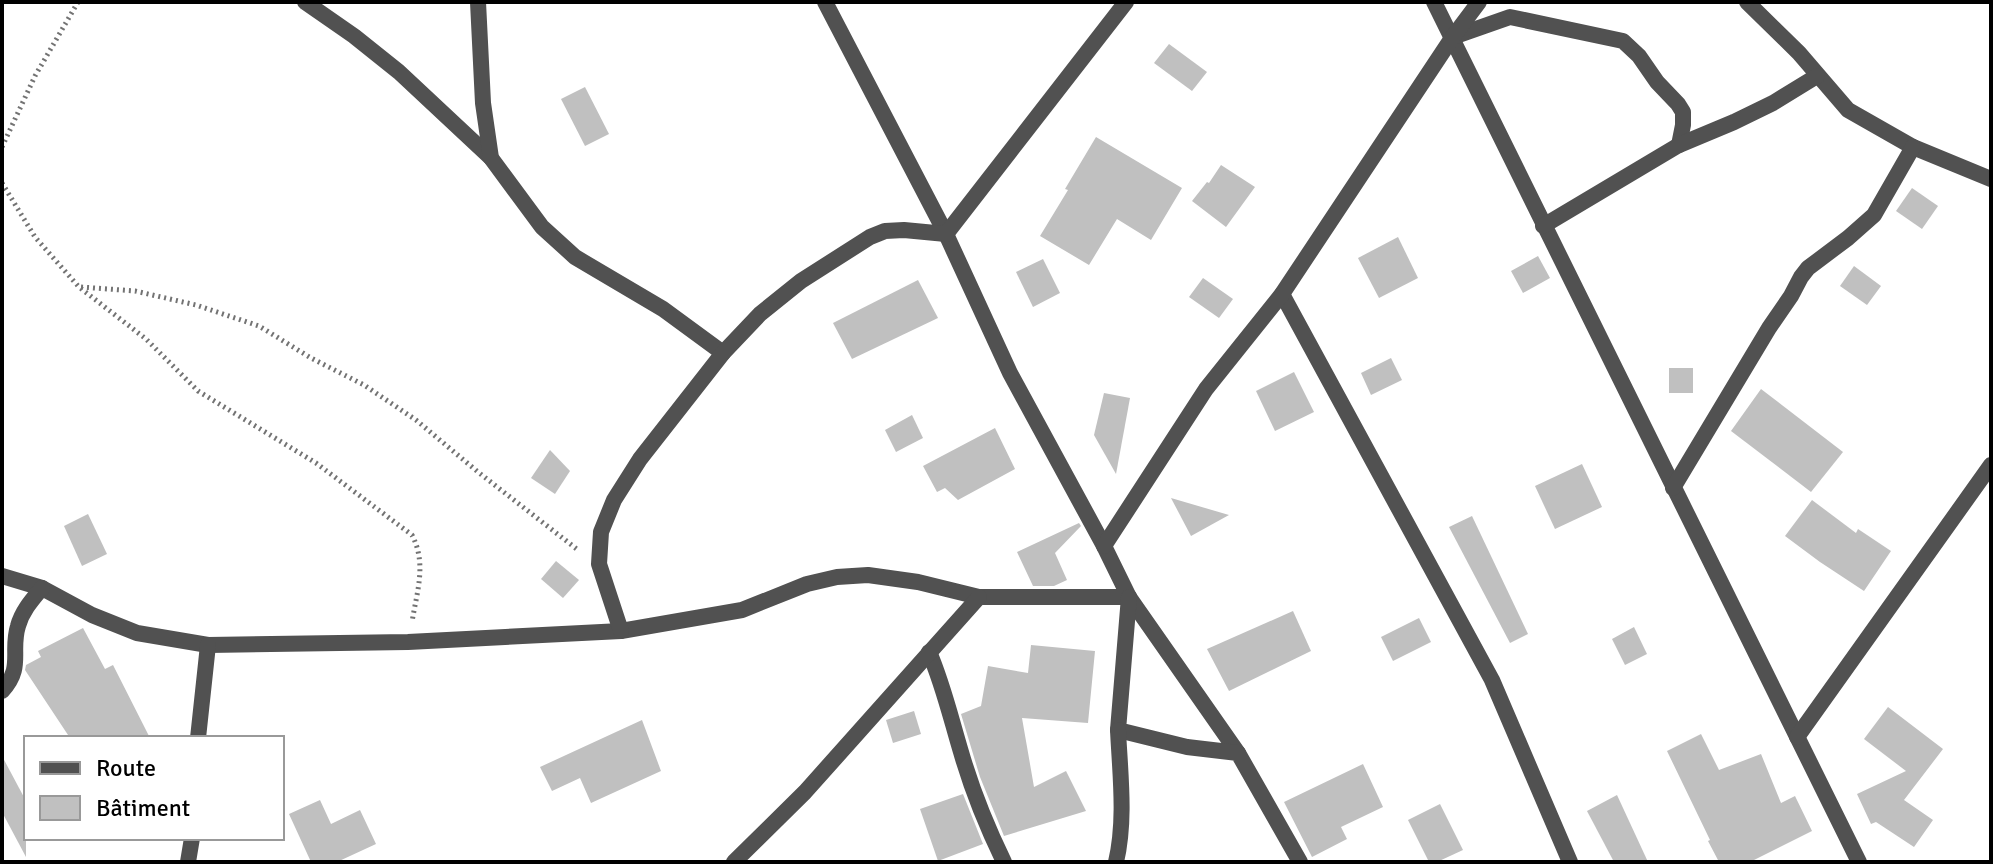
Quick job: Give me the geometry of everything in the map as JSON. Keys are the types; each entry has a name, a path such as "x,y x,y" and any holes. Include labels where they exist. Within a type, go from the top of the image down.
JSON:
{"street":[{"path":"305,2 399,72 491,158 542,227 575,257 663,309 723,353"},
{"path":"478,2 483,103 491,158"},
{"path":"825,2 946,234 1010,373 1129,597 1238,753 1300,862"},
{"path":"946,234 1126,2"},
{"path":"1434,2 1859,862"},
{"path":"1104,546 1206,389 1282,294 1479,2"},
{"path":"1747,2 1799,53 1848,110 1913,147 1991,179"},
{"path":"1452,38 1510,17 1623,41 1639,56 1683,112 1679,145"},
{"path":"1543,226 1679,145 1773,103 1817,76"},
{"path":"1673,488 1801,277 1874,215 1913,147"},
{"path":"621,631 599,564 601,532 614,500 640,459 723,353 760,314 801,281 870,237 885,231 904,230 946,234"},
{"path":"1282,294 1492,680 1570,862"},
{"path":"1797,737 1991,465"},
{"path":"2,576 42,588 92,615 137,633 208,645 408,642 621,631 742,610 807,584 837,577 868,575 918,582 979,597 1129,597"},
{"path":"2,691 15,673 17,627 26,607 42,588"},
{"path":"734,862 805,792 979,597"},
{"path":"1116,862 1120,846 1118,730 1129,597"},
{"path":"198,736 208,645"},
{"path":"929,652 938,672 966,769 1004,862"},
{"path":"1118,730 1187,747 1238,753"},
{"path":"188,862 192,840"}],"path":[{"path":"2,147 35,76 78,2"},
{"path":"2,183 35,237 79,287 146,339 198,391 316,463 412,535 420,550 421,565 408,642"},
{"path":"79,287 135,291 196,305 259,326 311,358 364,385 416,420 567,542 599,564"}],"building":[{"path":"1169,44 1207,72 1192,91 1154,63"},
{"path":"585,87 609,134 585,146 561,99"},
{"path":"1096,137 1182,188 1151,240 1117,219 1089,265 1040,236"},
{"path":"1221,165 1255,187 1226,227 1192,201"},
{"path":"1912,188 1938,206 1922,229 1896,211"},
{"path":"1398,237 1418,278 1379,298 1358,258"},
{"path":"1538,256 1550,278 1523,293 1511,271"},
{"path":"1043,259 1060,293 1033,307 1016,272"},
{"path":"1854,266 1881,286 1867,305 1840,286"},
{"path":"1203,278 1233,299 1219,318 1189,297"},
{"path":"918,280 938,318 852,359 833,323"},
{"path":"1391,358 1402,380 1371,395 1361,373"},
{"path":"1669,368 1693,368 1693,393 1669,393"},
{"path":"1294,372 1314,412 1275,431 1256,391"},
{"path":"1761,389 1843,452 1811,492 1731,431"},
{"path":"1104,393 1130,398 1116,474 1094,435"},
{"path":"912,415 923,438 896,452 885,430"},
{"path":"995,428 1015,469 958,500 945,488 937,492 923,466"},
{"path":"550,450 570,471 555,494 531,478"},
{"path":"1582,464 1602,507 1555,529 1535,486"},
{"path":"1171,498 1229,515 1191,536"},
{"path":"1812,500 1856,533 1858,529 1891,551 1864,591 1785,536"},
{"path":"88,514 107,554 82,566 64,526"},
{"path":"1472,516 1528,634 1510,643 1449,527"},
{"path":"1079,523 1081,526 1055,553 1067,580 1054,586 1033,586 1017,552"},
{"path":"556,561 579,580 563,598 541,579"},
{"path":"1293,611 1311,651 1229,691 1207,649"},
{"path":"1419,618 1431,642 1393,661 1381,637"},
{"path":"1634,627 1647,654 1625,665 1612,639"},
{"path":"83,628 105,669 113,665 149,736 69,736 25,670 26,665 41,657 38,651"},
{"path":"1031,645 1095,651 1088,723 1022,718 1034,787 1066,771 1086,811 1004,836 980,777 961,714 981,706 988,666 1028,673"},
{"path":"1888,707 1943,749 1904,800 1933,820 1914,847 1876,822 1871,824 1857,794 1906,771 1864,739"},
{"path":"914,711 921,734 893,743 886,720"},
{"path":"642,720 661,771 591,803 580,778 552,791 540,767"},
{"path":"1701,734 1719,770 1761,754 1781,803 1795,796 1812,831 1750,862 1719,862 1667,751"},
{"path":"2,756 24,797 26,857 2,812"},
{"path":"1363,764 1383,807 1341,827 1347,839 1312,857 1284,802"},
{"path":"963,794 983,844 938,861 920,809"},
{"path":"1617,795 1648,862 1614,862 1587,811"},
{"path":"320,800 331,824 360,810 376,844 337,862 311,862 289,814"},
{"path":"1440,804 1463,850 1437,862 1429,862 1408,820"}]}
